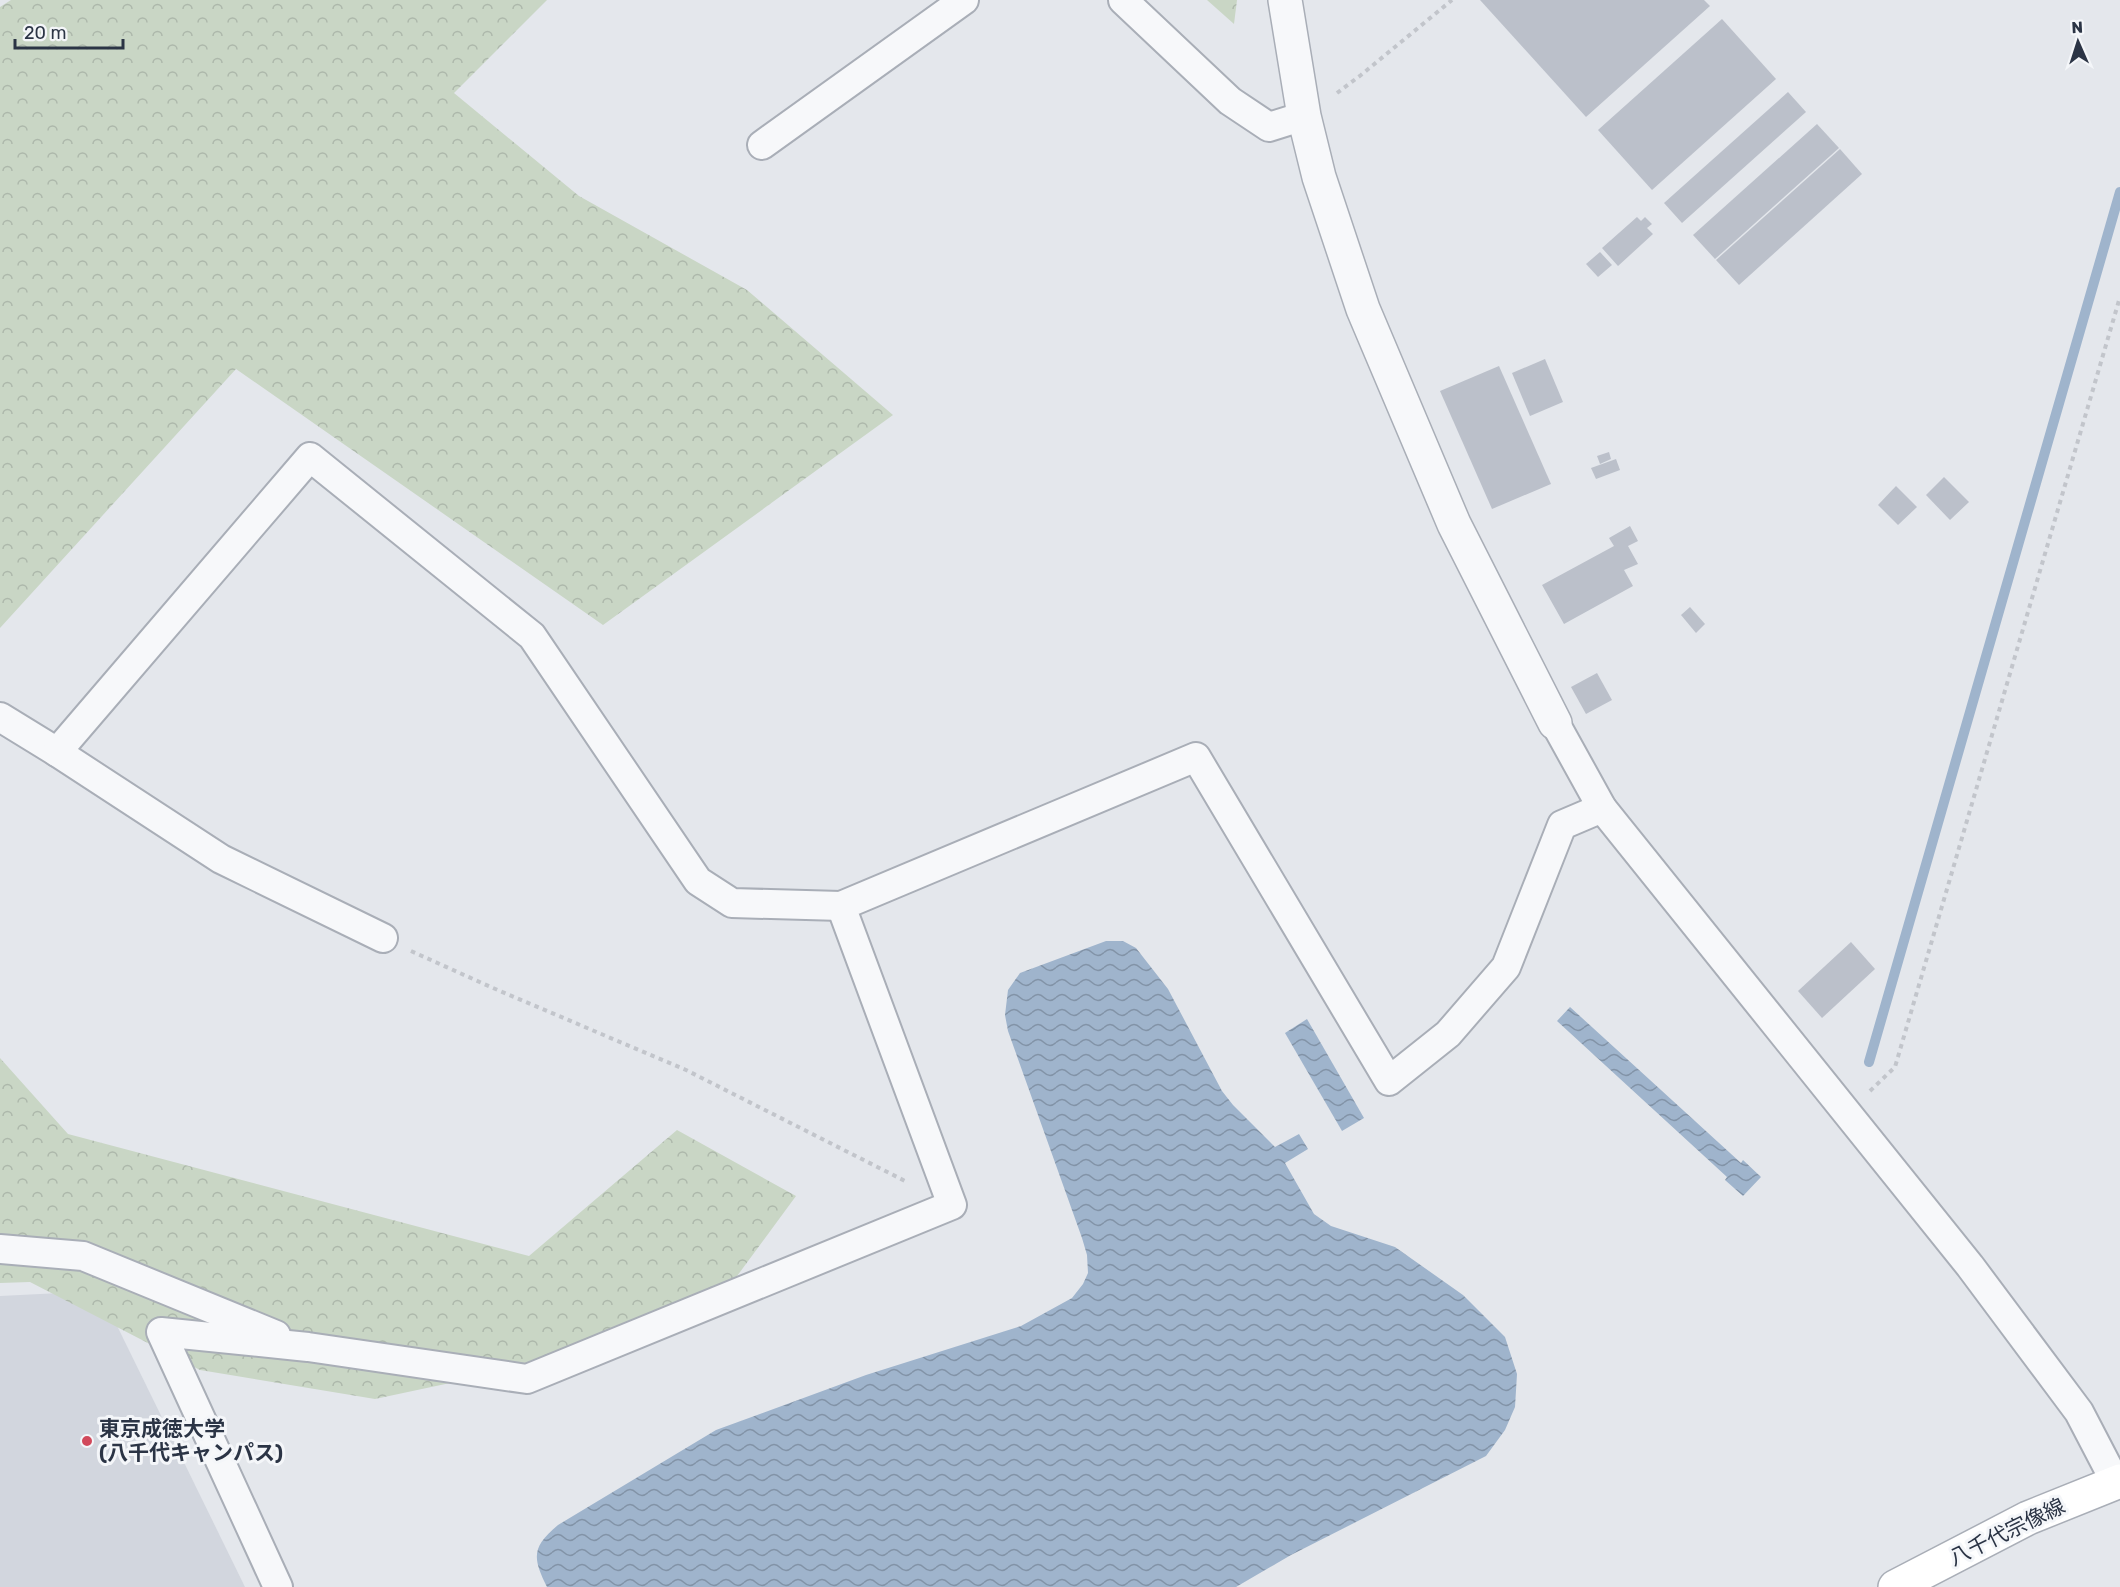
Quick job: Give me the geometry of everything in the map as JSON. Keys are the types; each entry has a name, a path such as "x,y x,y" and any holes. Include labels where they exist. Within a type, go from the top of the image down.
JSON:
{"main road":[{"name":"八千代宗像線","path":"1895,1587 2028,1518 2118,1482"}],"street":[{"path":"762,145 964,0"},
{"path":"1123,0 1230,101 1269,127 1304,116"},
{"path":"1285,0 1304,116 1319,177 1364,309 1454,524 1555,723 1602,807 1970,1266 2079,1412 2118,1482"},
{"path":"57,752 310,457 532,636 698,881 732,903 841,906 1196,757 1389,1081 1448,1034 1506,968 1562,825 1602,807"},
{"path":"0,717 221,860 383,938"},
{"path":"278,1587 161,1332 308,1347 527,1379 952,1205 841,906"},
{"path":"0,1249 83,1256 308,1347"}],"path":[{"path":"1304,116 1362,75 1452,0"},
{"path":"1848,1112 1895,1067 2120,297"},
{"path":"383,938 493,988 686,1070 952,1205"}],"shaded area":[{"name":"東京成徳大学 (八千代キャンパス)","path":"100,1291 245,1587 0,1587 0,1296"}],"green space":[{"path":"11,0 547,0 454,93 579,196 747,290 893,415 603,625 236,369 0,628 0,7"},
{"path":"1207,0 1237,0 1234,24"},
{"path":"0,1058 68,1134 529,1256 677,1130 796,1196 715,1306 582,1355 375,1399 200,1370 30,1282 0,1283"}],"water":[{"path":"1106,941 1123,941 1136,948 1168,989 1222,1091 1275,1147 1299,1134 1308,1149 1285,1163 1314,1214 1331,1226 1395,1247 1463,1295 1505,1337 1517,1374 1515,1407 1505,1430 1486,1456 1291,1555 1236,1587 547,1587 539,1568 537,1553 539,1546 549,1533 558,1525 716,1430 866,1375 1021,1326 1072,1298 1088,1273 1087,1255 1008,1031 1005,1015 1008,990 1020,973"},
{"path":"1570,1007 1741,1163 1743,1160 1761,1177 1743,1196 1725,1180 1727,1177 1557,1021"},
{"path":"1307,1019 1364,1118 1342,1131 1285,1033"}],"building":[{"path":"1480,0 1704,0 1710,6 1586,117"},
{"path":"1722,19 1776,79 1652,190 1598,130"},
{"path":"1788,92 1806,112 1682,223 1664,203"},
{"path":"1817,124 1839,148 1715,259 1693,235"},
{"path":"1840,149 1862,174 1739,285 1716,260"},
{"path":"1637,217 1641,221 1645,217 1652,224 1647,228 1653,234 1618,266 1602,248"},
{"path":"1600,252 1612,265 1598,277 1586,264"},
{"path":"1545,359 1563,402 1530,416 1512,373"},
{"path":"1499,366 1551,484 1492,509 1440,391"},
{"path":"1609,452 1611,459 1600,464 1597,456"},
{"path":"1616,459 1620,470 1596,479 1591,468"},
{"path":"1944,477 1969,502 1950,520 1926,495"},
{"path":"1896,486 1917,507 1898,525 1878,505"},
{"path":"1630,526 1638,541 1628,546 1638,564 1624,570 1633,586 1564,624 1542,585 1614,546 1609,538"},
{"path":"1690,607 1705,624 1696,633 1681,615"},
{"path":"1597,673 1612,700 1586,714 1571,687"},
{"path":"1851,942 1875,969 1822,1018 1798,991"}],"waterway":[{"path":"1869,1062 2120,192"}],"place":[{"name":"東京成徳大学 (八千代キャンパス)","path":"87,1441"}]}
